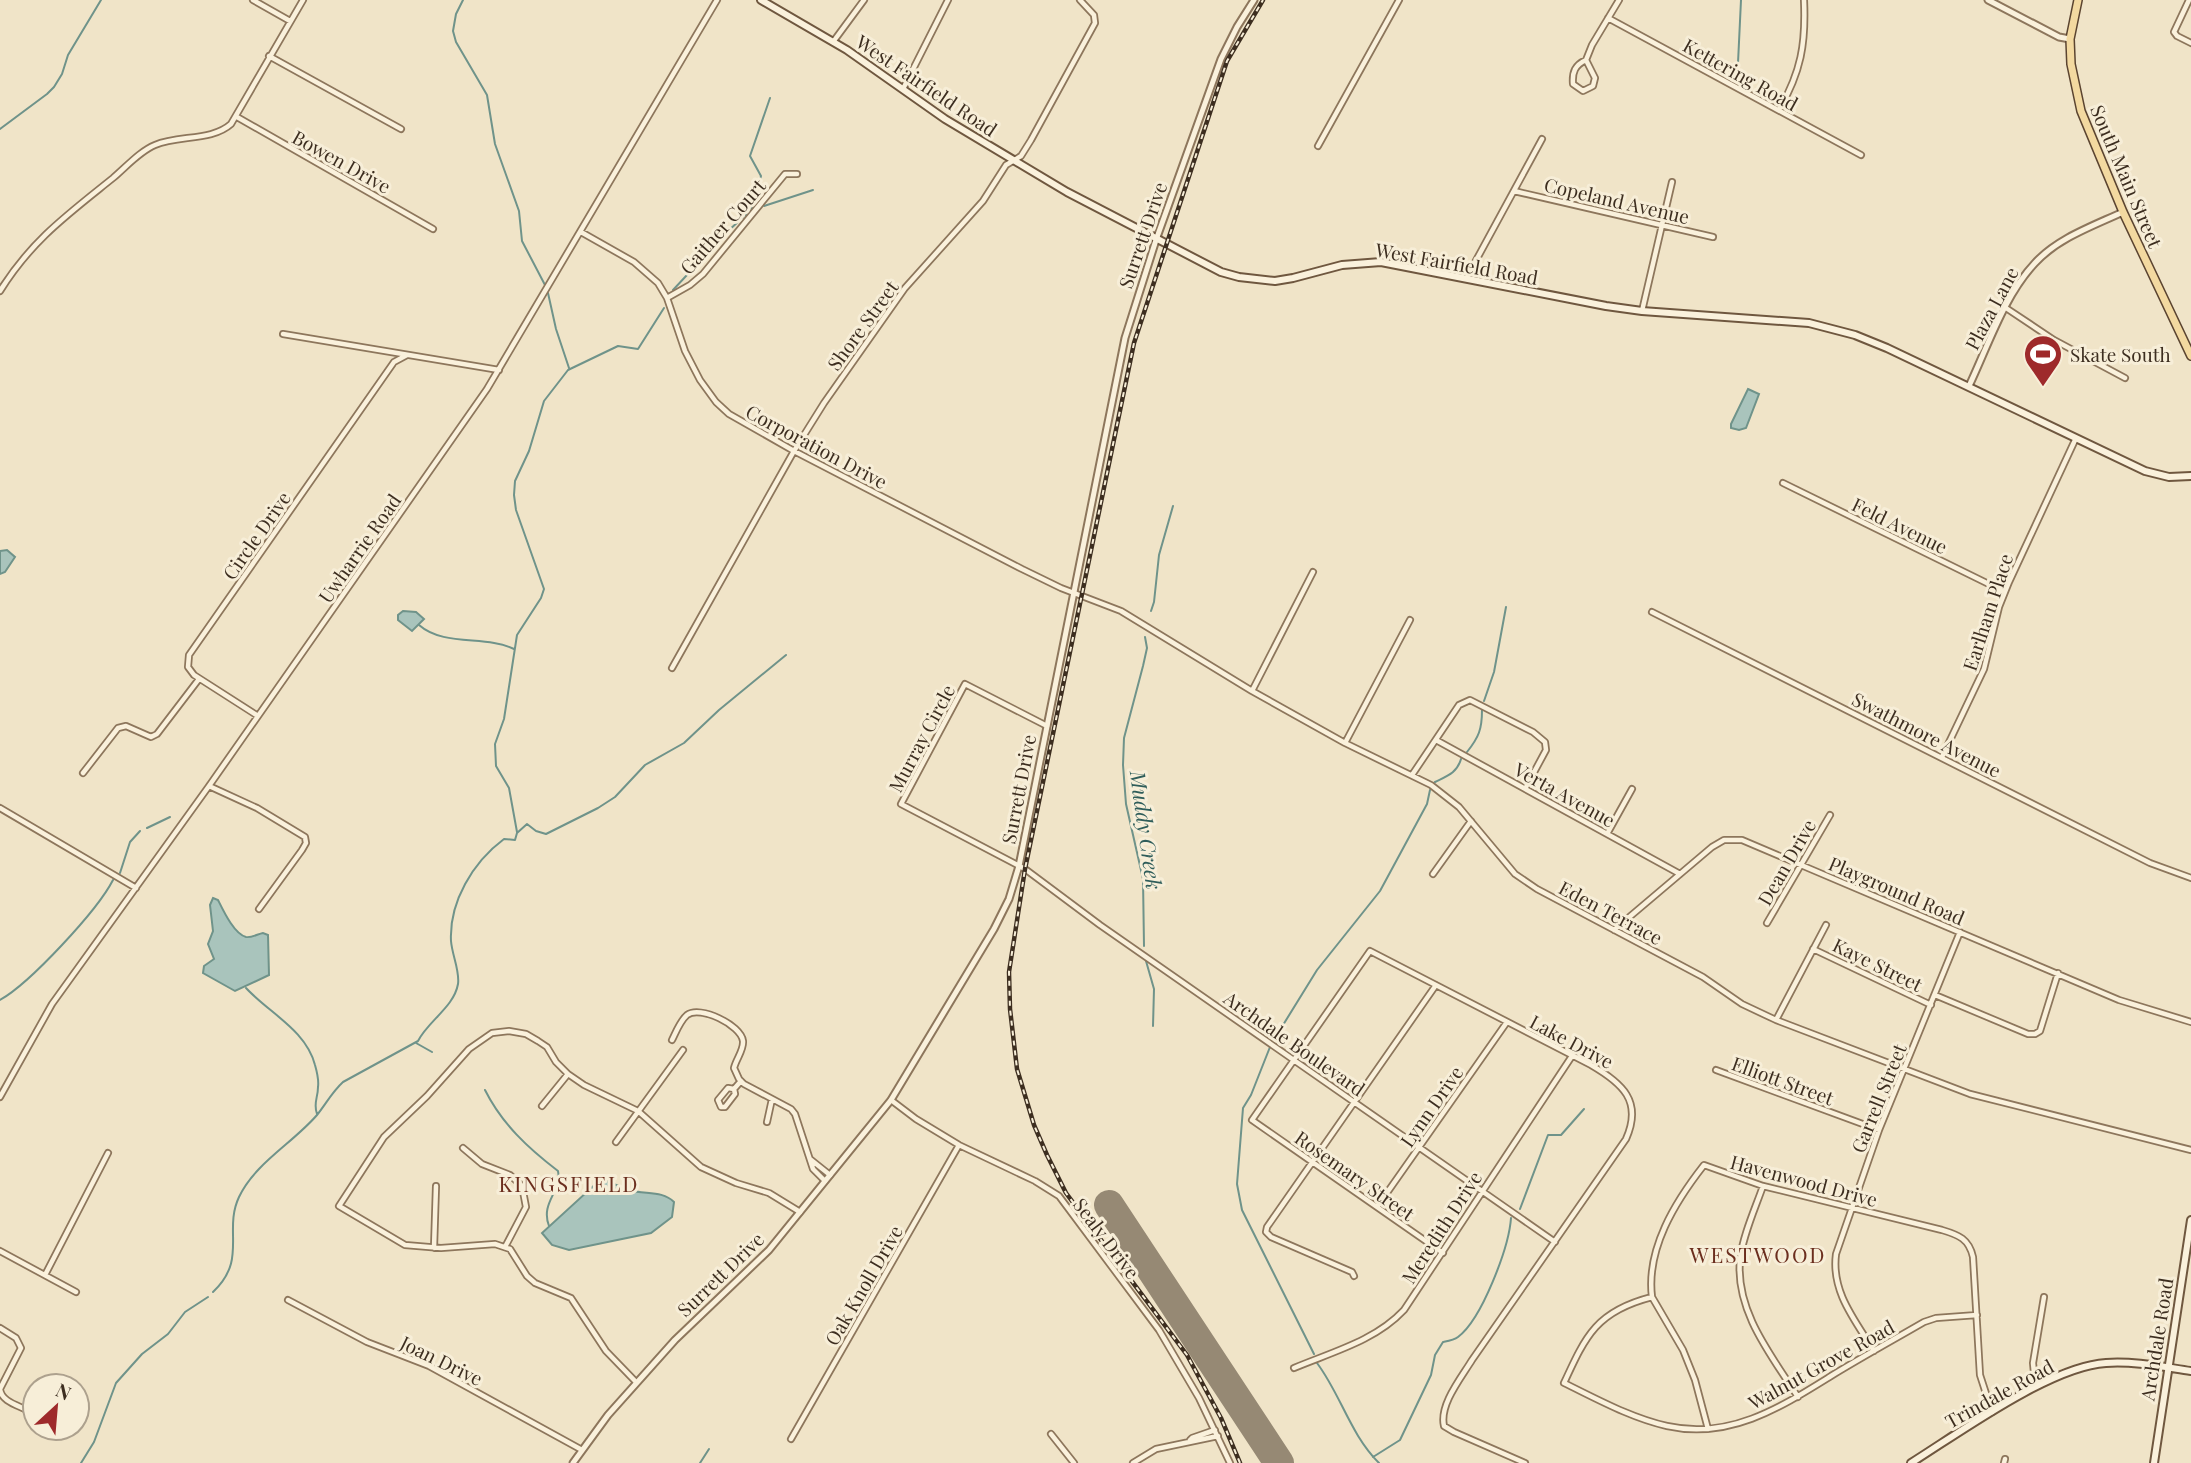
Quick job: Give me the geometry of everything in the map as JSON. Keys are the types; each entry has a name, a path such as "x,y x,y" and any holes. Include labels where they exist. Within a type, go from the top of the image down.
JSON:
{"main road":[{"name":"South Main Street","path":"2078,0 2070,38 2072,78 2081,111 2123,212 2191,356"},
{"name":"West Fairfield Road","path":"765,1 833,42 945,119 1013,160 1156,240 1221,272 1256,280 1293,278 1335,266 1372,262 1468,277 1573,300 1642,311 1777,319 1812,324 1865,339 2154,474 2169,477 2191,476"},
{"name":"Archdale Road","path":"2154,1463 2191,1220"},
{"name":"Trindale Road","path":"1911,1463 2039,1385 2073,1370 2105,1363 2191,1371"}],"street":[{"path":"253,0 290,21"},
{"path":"0,291 16,265 46,232 151,146 177,138 220,132 237,117 303,0"},
{"name":"Uwharrie Road","path":"0,1097 52,1004 390,531 499,370 717,0"},
{"path":"833,42 864,0"},
{"path":"902,89 948,0"},
{"name":"Shore Street","path":"672,668 824,402 894,303 983,201 1006,165 1020,156 1031,140 1094,26 1095,17 1080,0"},
{"name":"Surrett Drive","path":"573,1463 636,1382 675,1340 769,1250 891,1100 1009,899 1019,866 1122,350 1156,240 1221,59 1254,0"},
{"path":"1318,146 1399,0"},
{"path":"1586,60 1595,78 1593,86 1583,91 1573,84 1572,74 1579,63 1586,60 1619,0"},
{"path":"1779,110 1794,84 1801,59 1806,29 1804,0"},
{"path":"1989,0 2059,37 2070,38"},
{"path":"2189,0 2174,34 2191,43"},
{"name":"Kettering Road","path":"1608,18 1861,155"},
{"path":"270,56 401,129"},
{"name":"Bowen Drive","path":"237,117 433,229"},
{"path":"1468,277 1542,139"},
{"name":"Gaither Court","path":"667,298 690,285 702,274 785,174 797,174"},
{"path":"1642,311 1672,182"},
{"name":"Copeland Avenue","path":"1514,191 1713,237"},
{"name":"Plaza Lane","path":"1969,386 2006,308 2036,262 2071,236 2123,212"},
{"name":"Corporation Drive","path":"581,232 634,262 658,283 667,298 692,366 716,402 739,421 1012,564 1073,592"},
{"path":"2006,308 2059,343 2125,378"},
{"path":"284,334 499,370"},
{"name":"Circle Drive","path":"199,678 188,667 189,655 394,362 407,355"},
{"name":"Earlham Place","path":"1942,757 1984,669 2005,592 2026,541 2076,438"},
{"name":"Feld Avenue","path":"1783,483 2005,592"},
{"path":"1252,691 1313,572"},
{"name":"Eden Terrace","path":"1073,592 1135,619 1252,691 1446,795 1515,874 1703,977 1742,1004 1776,1020 1970,1094 2191,1150"},
{"name":"Swathmore Avenue","path":"1652,612 2150,863 2191,878"},
{"path":"1345,743 1410,620"},
{"path":"83,773 118,728 126,726 150,737 157,734 199,678 258,716"},
{"name":"Murray Circle","path":"1019,866 901,804 965,684 1047,726"},
{"path":"1412,775 1460,705 1466,700 1475,701 1543,739 1547,746 1525,789"},
{"name":"Verta Avenue","path":"1436,740 1681,873"},
{"path":"209,786 257,808 300,833 306,843 259,909"},
{"path":"1607,834 1632,789"},
{"path":"0,807 136,888"},
{"name":"Dean Drive","path":"1767,923 1830,815"},
{"path":"1433,874 1471,821"},
{"name":"Playground Road","path":"1614,930 1712,847 1730,839 1742,840 2137,1007 2191,1022"},
{"name":"Archdale Boulevard","path":"1019,866 1555,1241"},
{"path":"1776,1020 1826,925"},
{"name":"Garrell Street","path":"1874,1351 1843,1301 1835,1278 1836,1254 1879,1130 1960,932"},
{"name":"Kaye Street","path":"1813,949 1931,1005"},
{"name":"Lake Drive","path":"1252,1120 1370,951 1608,1075 1620,1085 1630,1103 1632,1119 1629,1131 1472,1360 1442,1417 1444,1426 1454,1432 1525,1463"},
{"name":"Kaye Street","path":"1935,995 2028,1034 2035,1034 2040,1031 2058,973"},
{"path":"1354,1276 1352,1272 1296,1250 1266,1232 1266,1227 1436,985"},
{"path":"672,1040 685,1016 696,1011 707,1013 738,1031 743,1041 734,1068 741,1081 791,1109 813,1169 825,1181"},
{"name":"Lynn Drive","path":"1377,1207 1507,1022"},
{"path":"636,1382 607,1352 571,1298 535,1283 527,1276 510,1249 495,1244 435,1248 405,1245 339,1206 384,1137 427,1096 469,1049 492,1033 509,1031 526,1034 547,1047 568,1074 584,1085 638,1111 701,1167 769,1194 800,1212"},
{"path":"616,1142 683,1050"},
{"name":"Meredith Drive","path":"1294,1368 1373,1335 1390,1324 1404,1310 1572,1056"},
{"name":"Elliott Street","path":"1716,1070 1879,1130"},
{"path":"542,1106 568,1074"},
{"path":"734,1089 728,1088 718,1100 721,1107 725,1107 735,1094 734,1089 741,1081"},
{"path":"766,1122 772,1099"},
{"name":"Sealy Drive","path":"891,1100 959,1145 1035,1181 1059,1196 1159,1330 1184,1370 1230,1463"},
{"name":"Rosemary Street","path":"1252,1120 1443,1253"},
{"name":"Oak Knoll Drive","path":"791,1439 959,1145"},
{"path":"463,1148 482,1164 510,1175 522,1186 526,1195 526,1207 505,1247"},
{"path":"45,1275 108,1153"},
{"path":"809,1158 830,1175"},
{"name":"Havenwood Drive","path":"1652,1297 1651,1274 1657,1246 1691,1182 1704,1165 1763,1186 1958,1235 1967,1242 1973,1257 1980,1376 1992,1412"},
{"path":"435,1248 436,1186"},
{"path":"1763,1186 1741,1251 1740,1284 1748,1315 1798,1397"},
{"path":"0,1251 76,1292"},
{"path":"1652,1297 1686,1358 1698,1388 1708,1429"},
{"name":"Walnut Grove Road","path":"1652,1297 1612,1312 1596,1325 1563,1383 1647,1420 1684,1429 1731,1426 1751,1420 1798,1397 1932,1320 1977,1315"},
{"path":"2039,1385 2033,1363 2044,1297"},
{"name":"Joan Drive","path":"288,1300 367,1342 429,1366 582,1450"},
{"path":"0,1328 21,1344 18,1356 0,1389 1,1396 21,1407"},
{"path":"1133,1463 1156,1449 1217,1433"},
{"path":"1051,1434 1074,1463"}],"water":[{"path":"1748,389 1759,394 1746,428 1731,428 1731,424"},
{"path":"7,550 15,557 5,572 0,574 0,551"},
{"path":"403,611 416,612 424,619 412,631 398,620 398,615"},
{"path":"213,898 218,900 229,921 242,935 268,935 269,975 235,991 203,973 204,966 214,959 208,944 213,931 210,905"},
{"path":"601,1179 629,1190 669,1198 674,1202 672,1217 651,1233 569,1250 552,1245 542,1233"}],"waterway":[{"path":"0,129 54,87 62,74 68,55 101,0"},
{"path":"463,0 456,14 453,31 456,42 487,95 495,144 519,211 522,241 545,285"},
{"path":"1738,63 1741,0"},
{"path":"751,211 761,176 750,156 770,98"},
{"path":"764,206 813,190"},
{"path":"673,290 750,211"},
{"path":"548,293 569,368"},
{"path":"517,832 509,788 496,766 495,744 504,719 517,635 544,589 516,510 515,481 529,451 544,401 568,370 618,346 638,349 664,308"},
{"name":"Muddy Creek","path":"1151,611 1159,555 1173,506"},
{"path":"1484,701 1494,672 1506,607"},
{"path":"419,625 440,636 491,642 514,649"},
{"name":"Muddy Creek","path":"1144,946 1143,879 1126,804 1123,765 1124,738 1147,648 1145,637"},
{"path":"213,1292 230,1268 235,1209 246,1185 264,1163 317,1115 343,1082 418,1041 456,992 458,979 451,926 465,884 482,859 504,839 515,840 517,833 527,824 546,834 615,797 645,765 684,743 719,710 786,655"},
{"path":"1467,752 1479,733 1482,710"},
{"path":"1435,782 1454,771 1461,759"},
{"path":"1275,1038 1317,970 1380,891 1427,804 1430,790"},
{"path":"147,828 170,817"},
{"path":"120,873 130,842 140,831"},
{"path":"0,1000 28,978 62,945 93,909 113,880"},
{"name":"Muddy Creek","path":"1146,961 1154,989 1153,1026"},
{"path":"246,988 304,1042 315,1065 318,1079 317,1114"},
{"path":"416,1043 432,1052"},
{"name":"Muddy Creek","path":"1270,1047 1243,1108 1237,1184 1242,1210 1314,1354"},
{"path":"485,1090 499,1114 517,1135 558,1171 557,1185 547,1210 549,1226"},
{"path":"1520,1209 1548,1135 1561,1135 1584,1109"},
{"path":"1373,1457 1400,1440 1431,1375 1435,1355 1443,1342 1458,1337 1476,1315 1500,1264 1511,1218"},
{"path":"81,1463 94,1442 116,1383 142,1354 168,1334 185,1312 208,1297"},
{"name":"Muddy Creek","path":"1317,1363 1360,1440 1379,1463"},
{"path":"700,1463 709,1449"}],"runway":[{"path":"1109,1205 1279,1463"}],"railway":[{"path":"1240,1463 1221,1418 1187,1355 1066,1193 1047,1155 1034,1125 1017,1069 1009,972 1025,869 1134,343 1227,61 1263,0"}],"place":[{"name":"Skate South","path":"2043,388"}],"district":[{"name":"KINGSFIELD","path":"569,1183"},
{"name":"WESTWOOD","path":"1758,1254"}]}
